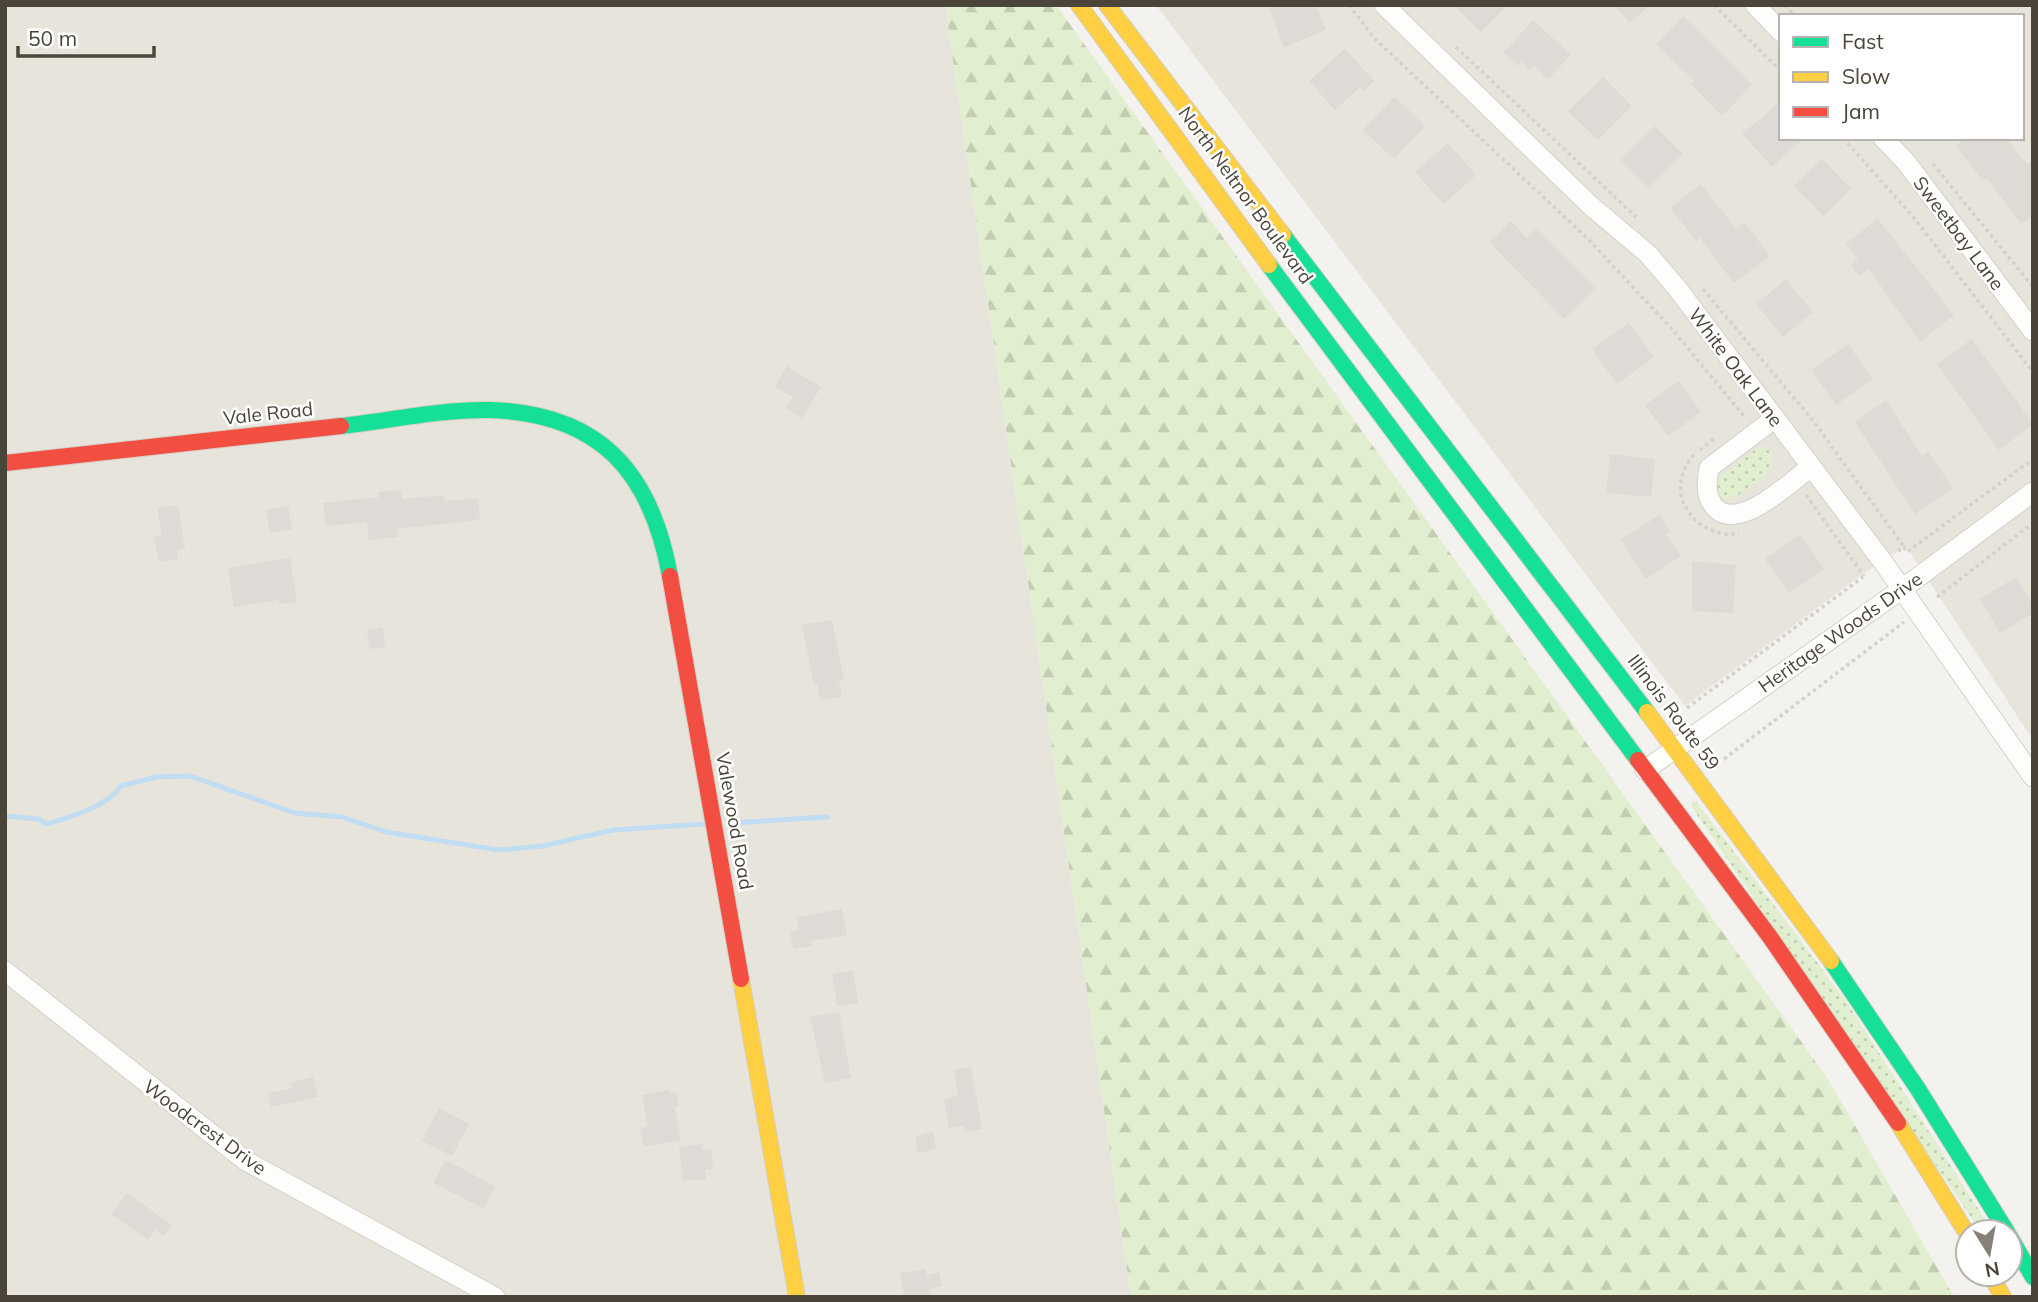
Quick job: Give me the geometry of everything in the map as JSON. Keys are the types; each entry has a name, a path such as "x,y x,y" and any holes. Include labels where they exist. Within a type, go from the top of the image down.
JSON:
{"main road":[{"name":"North Neltnor Boulevard","path":"1079,5 1645,770"},
{"name":"North Neltnor Boulevard","path":"1107,5 1283,235"},
{"name":"Illinois Route 59","path":"1283,235 1675,748 1880,1028 1998,1218"},
{"name":"Vale Road","path":"5,463 487,411 536,414"},
{"name":"Valewood Road","path":"536,414 593,436 640,484 653,512 667,560 797,1297"},
{"path":"1645,770 1784,953 1854,1053 1957,1218"},
{"path":"2024,1261 2033,1277"}],"street":[{"name":"White Oak Lane","path":"1384,5 1591,206 1648,254 1902,589 2033,777"},
{"path":"1755,5 1779,30"},
{"name":"Sweetbay Lane","path":"1885,140 1906,162 2033,331"},
{"path":"1774,418 1709,468 1706,484 1709,499 1717,511 1731,516 1752,510 1811,467"},
{"name":"Heritage Woods Drive","path":"1645,770 1902,589 2033,492"},
{"name":"Woodcrest Drive","path":"5,971 246,1161 495,1297"}],"path":[{"path":"1349,5 1374,38 1587,238 1648,302 1746,415 1735,423"},
{"path":"1714,5 1779,69"},
{"path":"1845,140 1916,219 2033,372"},
{"path":"1928,158 2033,287"},
{"path":"1724,431 1697,452 1685,466 1681,484 1682,501 1691,517 1712,533 1728,536 1747,531"},
{"path":"1895,553 1905,547 1908,551 2033,459"},
{"path":"1802,490 1864,576"},
{"path":"1937,597 2033,523"},
{"path":"1687,708 1871,571"},
{"path":"1724,759 1908,619"}],"shaded area":[{"path":"5,5 945,5 1131,1297 5,1297"},
{"path":"1156,5 2033,5 2033,740 1906,546 1860,576 1685,706"}],"green space":[{"path":"945,5 1056,5 1828,1079 1954,1297 1131,1297"},
{"path":"1765,447 1771,454 1772,462 1769,471 1762,478 1744,492 1726,500 1715,494 1714,481 1756,449"},
{"path":"1693,801 1696,801 1846,1001 1984,1218 1971,1218 1691,806"}],"building":[{"path":"1268,5 1316,5 1326,30 1284,47"},
{"path":"1454,5 1508,5 1481,32"},
{"path":"1614,5 1650,5 1630,23"},
{"path":"1683,16 1752,85 1722,116 1691,84 1695,81 1656,45"},
{"path":"1533,20 1571,55 1548,79 1534,66 1530,70 1522,62 1518,66 1503,53"},
{"path":"1345,49 1374,81 1363,91 1360,87 1335,110 1309,81"},
{"path":"1603,77 1632,106 1598,140 1568,111"},
{"path":"1395,97 1425,126 1394,159 1363,130"},
{"path":"1779,103 1779,140 1802,140 1772,167 1742,134"},
{"path":"1655,126 1683,154 1649,188 1621,160"},
{"path":"1964,140 2008,140 2027,164 2033,160 2033,215 2021,224 1987,178 1983,181 1956,146"},
{"path":"1448,143 1476,175 1444,204 1415,172"},
{"path":"1822,159 1851,189 1823,216 1794,186"},
{"path":"1701,184 1736,229 1744,222 1770,256 1734,283 1700,238 1696,241 1670,208"},
{"path":"1878,219 1954,315 1920,342 1869,269 1859,276 1851,265 1858,259 1846,243"},
{"path":"1511,221 1527,238 1536,229 1595,288 1564,319 1489,242"},
{"path":"1786,279 1813,312 1783,337 1756,304"},
{"path":"1629,323 1654,357 1617,384 1592,349"},
{"path":"1972,339 2033,424 1999,450 1937,364"},
{"path":"1848,344 1873,379 1836,405 1811,370"},
{"path":"787,366 821,387 802,418 786,408 793,397 775,387"},
{"path":"1679,381 1701,412 1668,436 1645,405"},
{"path":"1886,400 1922,456 1928,452 1953,488 1915,514 1855,422"},
{"path":"1610,454 1655,459 1651,497 1606,493"},
{"path":"401,490 402,499 444,495 444,501 478,498 480,520 397,529 398,537 369,540 367,522 326,526 323,503 379,497 379,492"},
{"path":"178,505 185,549 177,550 178,559 159,562 154,536 162,535 157,508"},
{"path":"288,506 292,529 270,533 266,510"},
{"path":"1659,515 1671,532 1666,534 1681,556 1646,579 1621,540"},
{"path":"1800,534 1824,569 1789,593 1765,559"},
{"path":"290,558 297,602 279,604 279,600 234,607 228,568"},
{"path":"1692,561 1736,565 1733,613 1692,611"},
{"path":"2016,577 2033,606 2033,613 2000,633 1980,599"},
{"path":"832,620 844,679 839,680 842,697 820,700 817,684 814,685 802,625"},
{"path":"383,628 385,647 369,649 367,630"},
{"path":"842,909 847,935 811,941 812,946 793,949 790,931 799,930 796,917"},
{"path":"853,970 858,1003 837,1006 832,974"},
{"path":"839,1012 851,1078 825,1083 810,1017"},
{"path":"971,1067 982,1129 965,1132 964,1125 949,1128 944,1099 958,1096 954,1070"},
{"path":"313,1077 318,1097 271,1107 268,1093 292,1088 291,1082"},
{"path":"670,1090 670,1093 676,1092 679,1106 675,1107 681,1140 644,1147 640,1128 648,1127 642,1095"},
{"path":"439,1108 469,1124 452,1156 422,1141"},
{"path":"933,1132 936,1149 918,1153 915,1136"},
{"path":"703,1144 703,1150 711,1149 713,1169 705,1170 706,1179 683,1181 679,1147"},
{"path":"445,1160 495,1186 484,1209 434,1183"},
{"path":"127,1193 172,1225 164,1236 155,1230 148,1240 111,1214"},
{"path":"926,1269 927,1275 939,1272 942,1286 929,1289 931,1297 904,1297 900,1273"}],"waterway":[{"path":"5,816 39,819 46,824 107,800 121,786 156,777 190,776 295,813 342,817 386,832 499,850 542,846 613,830 705,824"},
{"path":"730,823 827,817"}],"traffic: fast":[{"path":"1283,235 1647,712"},
{"path":"1269,265 1638,760"},
{"path":"341,426 435,413 489,410 528,414 561,423 590,436 614,455 634,479 649,507 661,539 670,576"},
{"path":"1831,961 1918,1089 1998,1218"},
{"path":"2024,1261 2033,1277"}],"traffic: slow":[{"path":"1079,5 1269,265"},
{"path":"1107,5 1283,235"},
{"path":"1647,712 1831,961"},
{"path":"741,979 797,1297"},
{"path":"1898,1123 1957,1218"},
{"path":"1998,1288 2003,1297"}],"traffic: jam":[{"path":"5,463 341,426"},
{"path":"670,576 741,979"},
{"path":"1638,760 1770,937 1898,1123"}]}
